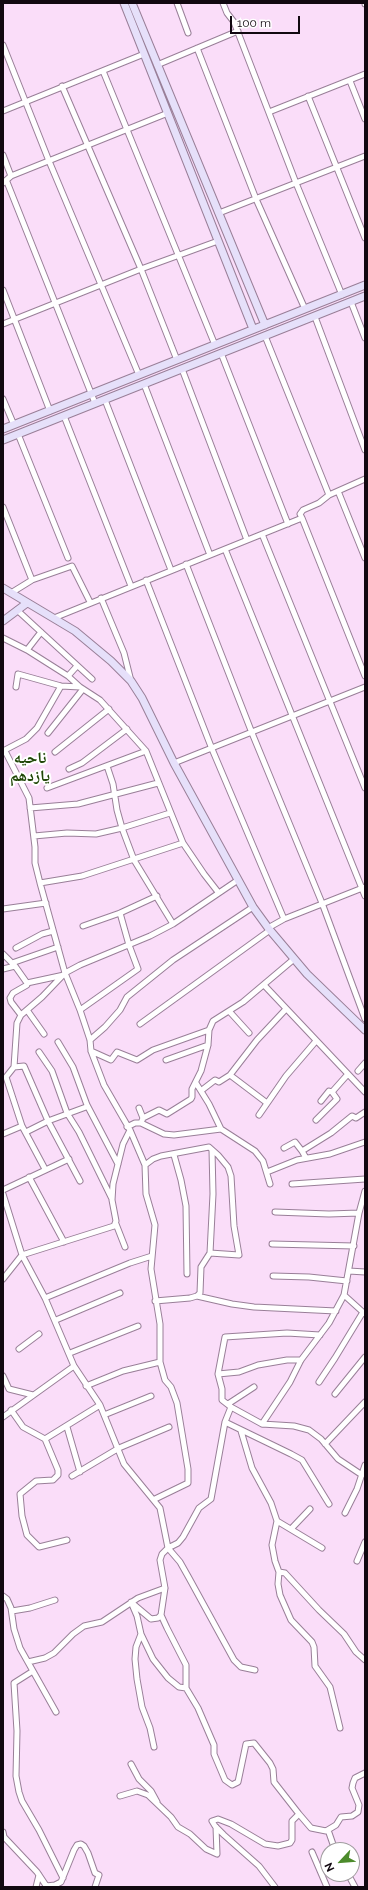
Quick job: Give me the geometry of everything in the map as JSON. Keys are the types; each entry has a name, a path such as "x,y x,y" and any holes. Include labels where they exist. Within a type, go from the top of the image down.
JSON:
{"main road":[{"path":"124,3 253,329"},
{"path":"132,3 265,325"},
{"path":"3,429 365,285"},
{"path":"3,440 365,296"},
{"path":"3,588 54,618 92,644 131,682 142,698 174,763 216,836 253,907 294,959 324,992 365,1030"},
{"path":"3,621 27,603"}],"street":[{"path":"177,3 188,33"},
{"path":"223,3 238,31 296,183 342,295"},
{"path":"157,65 238,31"},
{"path":"3,45 49,161 139,375"},
{"path":"197,48 256,199 305,309"},
{"path":"3,111 144,54"},
{"path":"103,70 215,345"},
{"path":"269,112 365,74"},
{"path":"350,81 365,119"},
{"path":"62,86 89,145 177,360"},
{"path":"308,96 365,238"},
{"path":"95,403 56,303 5,182 11,176 168,113"},
{"path":"3,155 11,176"},
{"path":"219,213 365,156"},
{"path":"3,324 141,269 218,241"},
{"path":"3,290 50,411"},
{"path":"351,302 365,338"},
{"path":"315,317 365,450"},
{"path":"265,336 329,495"},
{"path":"221,353 288,524"},
{"path":"182,369 247,540"},
{"path":"144,384 210,555"},
{"path":"3,399 14,425"},
{"path":"105,400 171,570"},
{"path":"64,416 131,586"},
{"path":"18,434 68,558"},
{"path":"365,479 329,495 321,502 301,512 302,518 365,676"},
{"path":"338,491 365,558"},
{"path":"3,507 32,580"},
{"path":"54,618 90,602 302,518"},
{"path":"262,534 365,788"},
{"path":"225,549 364,888 365,896"},
{"path":"186,564 252,733 322,903 365,1019"},
{"path":"11,593 32,580 72,566 90,602"},
{"path":"146,580 212,749 284,919"},
{"path":"101,598 124,653 131,682"},
{"path":"18,610 92,679"},
{"path":"27,650 41,632"},
{"path":"3,638 27,650 68,676 89,692 109,709 146,750 183,843 218,892"},
{"path":"68,676 78,666"},
{"path":"16,687 18,674 61,686 82,688"},
{"path":"61,686 37,728 26,739 4,751 24,787 30,808 34,836 35,863 40,883 65,974 80,1010 90,1040 91,1051 104,1085 129,1128 145,1165 146,1194 155,1225 151,1270 160,1324 160,1362 165,1380 171,1387 176,1403 184,1438 188,1479 188,1483 155,1500"},
{"path":"48,733 82,688"},
{"path":"174,763 365,688"},
{"path":"55,752 109,709"},
{"path":"69,769 82,763 127,729"},
{"path":"47,788 146,750"},
{"path":"107,766 122,828 134,860 173,924"},
{"path":"30,808 78,804 158,783"},
{"path":"34,836 67,833 96,834 122,828 170,813"},
{"path":"40,883 82,876 183,843"},
{"path":"45,1170 22,1126 5,1084 6,1078 12,1069 17,1023 21,1015 65,974 80,965 150,936 173,924 218,892 238,880"},
{"path":"140,1024 284,919 364,888"},
{"path":"83,926 120,913 157,896"},
{"path":"3,909 46,903"},
{"path":"90,1040 105,1027 120,1010 127,997 173,960 253,907"},
{"path":"80,1010 138,969 129,945 120,913"},
{"path":"16,948 42,934 53,931"},
{"path":"3,970 58,947"},
{"path":"3,954 14,965 27,983"},
{"path":"125,1247 116,1224 112,1200 113,1184 123,1144 129,1128 135,1123 159,1110 167,1114 183,1105 192,1097 192,1089 201,1071 208,1045 209,1030 213,1021 229,1012 294,959"},
{"path":"21,1015 10,1002 10,998 13,993 28,985 27,983 65,974"},
{"path":"264,985 365,1092"},
{"path":"27,1010 44,1034"},
{"path":"202,1090 215,1080 219,1082 230,1075 257,1040 286,1010"},
{"path":"229,1012 249,1033"},
{"path":"91,1051 112,1060 117,1052 137,1060 153,1050 209,1030"},
{"path":"259,1114 286,1076 316,1041"},
{"path":"58,1042 73,1067 87,1105 118,1164"},
{"path":"166,1060 208,1045"},
{"path":"39,1052 55,1078 68,1113 79,1132 112,1200"},
{"path":"358,1071 365,1063"},
{"path":"3,1069 12,1069 24,1066 48,1121 80,1181"},
{"path":"321,1101 329,1091 332,1092 348,1074"},
{"path":"230,1075 267,1103"},
{"path":"196,1082 216,1116 221,1129 255,1151 263,1161 270,1184"},
{"path":"316,1120 337,1100 332,1092"},
{"path":"26,1132 48,1121 86,1107 87,1105"},
{"path":"140,1108 142,1120 164,1134 174,1135 221,1129"},
{"path":"302,1151 331,1133 352,1116 356,1118 365,1112"},
{"path":"3,1134 22,1126"},
{"path":"284,1148 295,1142 306,1158"},
{"path":"267,1172 282,1165 306,1158 330,1154 365,1142"},
{"path":"145,1165 153,1159 208,1147 218,1155 228,1167 234,1226 240,1252 237,1256 210,1254"},
{"path":"197,1296 200,1293 201,1266 210,1254 214,1194 212,1150"},
{"path":"174,1155 182,1180 186,1206 187,1274"},
{"path":"3,1190 69,1159"},
{"path":"29,1177 64,1242"},
{"path":"292,1184 365,1179"},
{"path":"262,1424 290,1382 301,1360 336,1311 344,1295 359,1214 365,1191"},
{"path":"3,1194 22,1255 56,1320 74,1366 100,1405 119,1448 124,1464 160,1508 168,1548 189,1578 234,1660 241,1667 255,1670"},
{"path":"275,1212 359,1214"},
{"path":"3,1279 22,1255 116,1224"},
{"path":"272,1244 354,1246"},
{"path":"45,1298 130,1263 152,1256"},
{"path":"349,1271 365,1272"},
{"path":"273,1276 309,1277 347,1281"},
{"path":"56,1320 120,1293"},
{"path":"318,1382 364,1313 344,1295"},
{"path":"155,1301 197,1296 232,1304 254,1307 336,1311"},
{"path":"70,1353 138,1326"},
{"path":"320,1335 287,1333 226,1336 221,1353 218,1374 222,1389 222,1400 229,1406 262,1424 294,1426 309,1430 325,1444 338,1459 362,1475"},
{"path":"19,1349 39,1334"},
{"path":"335,1394 365,1357"},
{"path":"218,1374 239,1372 258,1365 287,1360 301,1360"},
{"path":"86,1386 123,1371 160,1362"},
{"path":"3,1417 74,1366"},
{"path":"3,1376 9,1389 33,1395"},
{"path":"254,1387 229,1406 210,1500 198,1508 183,1537 178,1543 168,1548 162,1554 160,1560 165,1588 161,1615 166,1628 186,1665 186,1688 198,1708 214,1745 214,1754 225,1780 232,1785 238,1782 246,1744 254,1743 273,1769 274,1782 299,1814 311,1828 326,1831 336,1825 341,1817 352,1816 358,1812 359,1805 352,1788 355,1778 365,1773"},
{"path":"104,1415 151,1396"},
{"path":"325,1444 365,1402"},
{"path":"46,1439 100,1405"},
{"path":"11,1410 23,1427 46,1439 58,1470 58,1476 53,1480 36,1482 20,1494 22,1516 27,1535 39,1547 68,1540"},
{"path":"225,1422 302,1460 329,1504"},
{"path":"67,1427 80,1472"},
{"path":"72,1476 119,1448 169,1427"},
{"path":"241,1431 252,1468 271,1503 277,1520 272,1545 274,1561 279,1572 278,1584 280,1595 291,1620 312,1642 314,1647 315,1666 330,1687 340,1728"},
{"path":"345,1513 365,1465"},
{"path":"291,1529 310,1509"},
{"path":"277,1520 322,1548"},
{"path":"357,1561 365,1542"},
{"path":"279,1572 285,1573 319,1610 344,1634 356,1652 365,1660"},
{"path":"28,1662 45,1658 54,1653 73,1634 84,1626 102,1622 138,1598 165,1588"},
{"path":"3,1596 7,1599 12,1611 14,1630 20,1648 56,1712"},
{"path":"12,1611 30,1608 55,1600"},
{"path":"131,1602 151,1619 158,1618 161,1615"},
{"path":"131,1602 137,1616 141,1634 153,1659 168,1678 180,1687 186,1688"},
{"path":"141,1634 136,1647 136,1666 142,1707 150,1728 154,1747"},
{"path":"33,1671 14,1682 17,1731 16,1776 22,1801 39,1830 63,1878"},
{"path":"131,1764 139,1779 151,1791 158,1805"},
{"path":"120,1796 137,1791 148,1795 171,1817 178,1827 190,1834 206,1849 218,1854 216,1827"},
{"path":"275,1887 259,1866 216,1827 212,1821 218,1819 231,1824 265,1844 278,1846 290,1843 292,1840 292,1821 299,1814"},
{"path":"328,1830 332,1842"},
{"path":"3,1836 39,1875 47,1886 55,1885 63,1878 71,1856 77,1845 81,1844 88,1853 95,1873 99,1875 95,1887"},
{"path":"312,1852 327,1887"},
{"path":"36,1887 39,1875"}],"district":[{"name":"ناحیه یازدهم","path":"30,767"}]}
